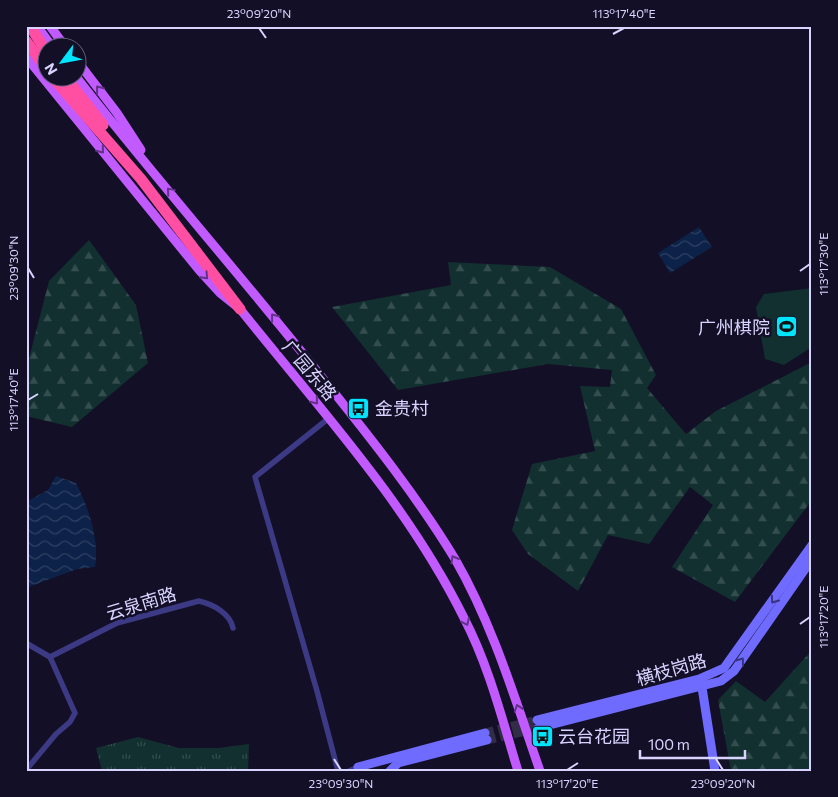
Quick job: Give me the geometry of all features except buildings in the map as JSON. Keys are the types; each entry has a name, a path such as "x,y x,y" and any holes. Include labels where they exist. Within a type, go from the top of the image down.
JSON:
{"highway":[{"path":"30,26 38,38"},
{"path":"26,41 38,57"},
{"path":"62,88 141,179 240,309"},
{"path":"74,88 126,154 141,179"}],"main road":[{"path":"37,26 46,38"},
{"path":"50,26 59,38"},
{"path":"26,36 38,55"},
{"name":"广园东路","path":"27,58 198,270 240,309 329,418 402,516 464,616 487,673 518,771"},
{"path":"88,75 117,113 155,174"},
{"path":"59,88 87,133"},
{"name":"广园东路","path":"85,88 363,429 440,535 469,586 487,625 540,771"},
{"name":"横枝岗路","path":"701,683 724,668 812,545"},
{"name":"横枝岗路","path":"537,724 701,683 721,681 734,671 812,559"},
{"path":"701,683 715,771"},
{"path":"354,770 486,737 398,762 390,771"},
{"path":"354,770 369,771"}],"street":[{"path":"329,418 255,477 317,691 338,771"},
{"name":"云泉南路","path":"50,657 117,623 199,601 211,604 221,611 232,623 233,628"},
{"path":"26,643 50,657 75,713 26,770"}],"green space":[{"path":"89,240 136,305 148,363 72,427 26,416 26,370 49,281"},
{"path":"448,262 550,267 621,309 656,375 647,388 686,434 716,411 812,362 812,500 735,602 672,567 713,505 690,487 649,544 608,535 578,591 528,554 512,530 532,464 595,451 580,386 610,387 612,370 548,364 398,390 332,307 451,285"},
{"name":"广州棋院","path":"812,288 812,347 784,365 765,359 756,307 764,294"},
{"path":"812,650 812,771 731,771 718,700 736,681 765,702"},
{"path":"138,737 179,748 219,748 249,744 248,771 102,771 96,748"}],"water":[{"path":"699,227 712,247 670,273 658,253"},
{"path":"56,476 76,483 89,513 96,546 95,567 77,569 26,588 26,502 48,490"}],"tunnel":[{"path":"485,733 537,720"},
{"path":"487,740 538,728"}],"place":[{"name":"广州棋院","path":"786,327"},
{"name":"金贵村","path":"359,408"},
{"name":"云台花园","path":"542,736"}]}
